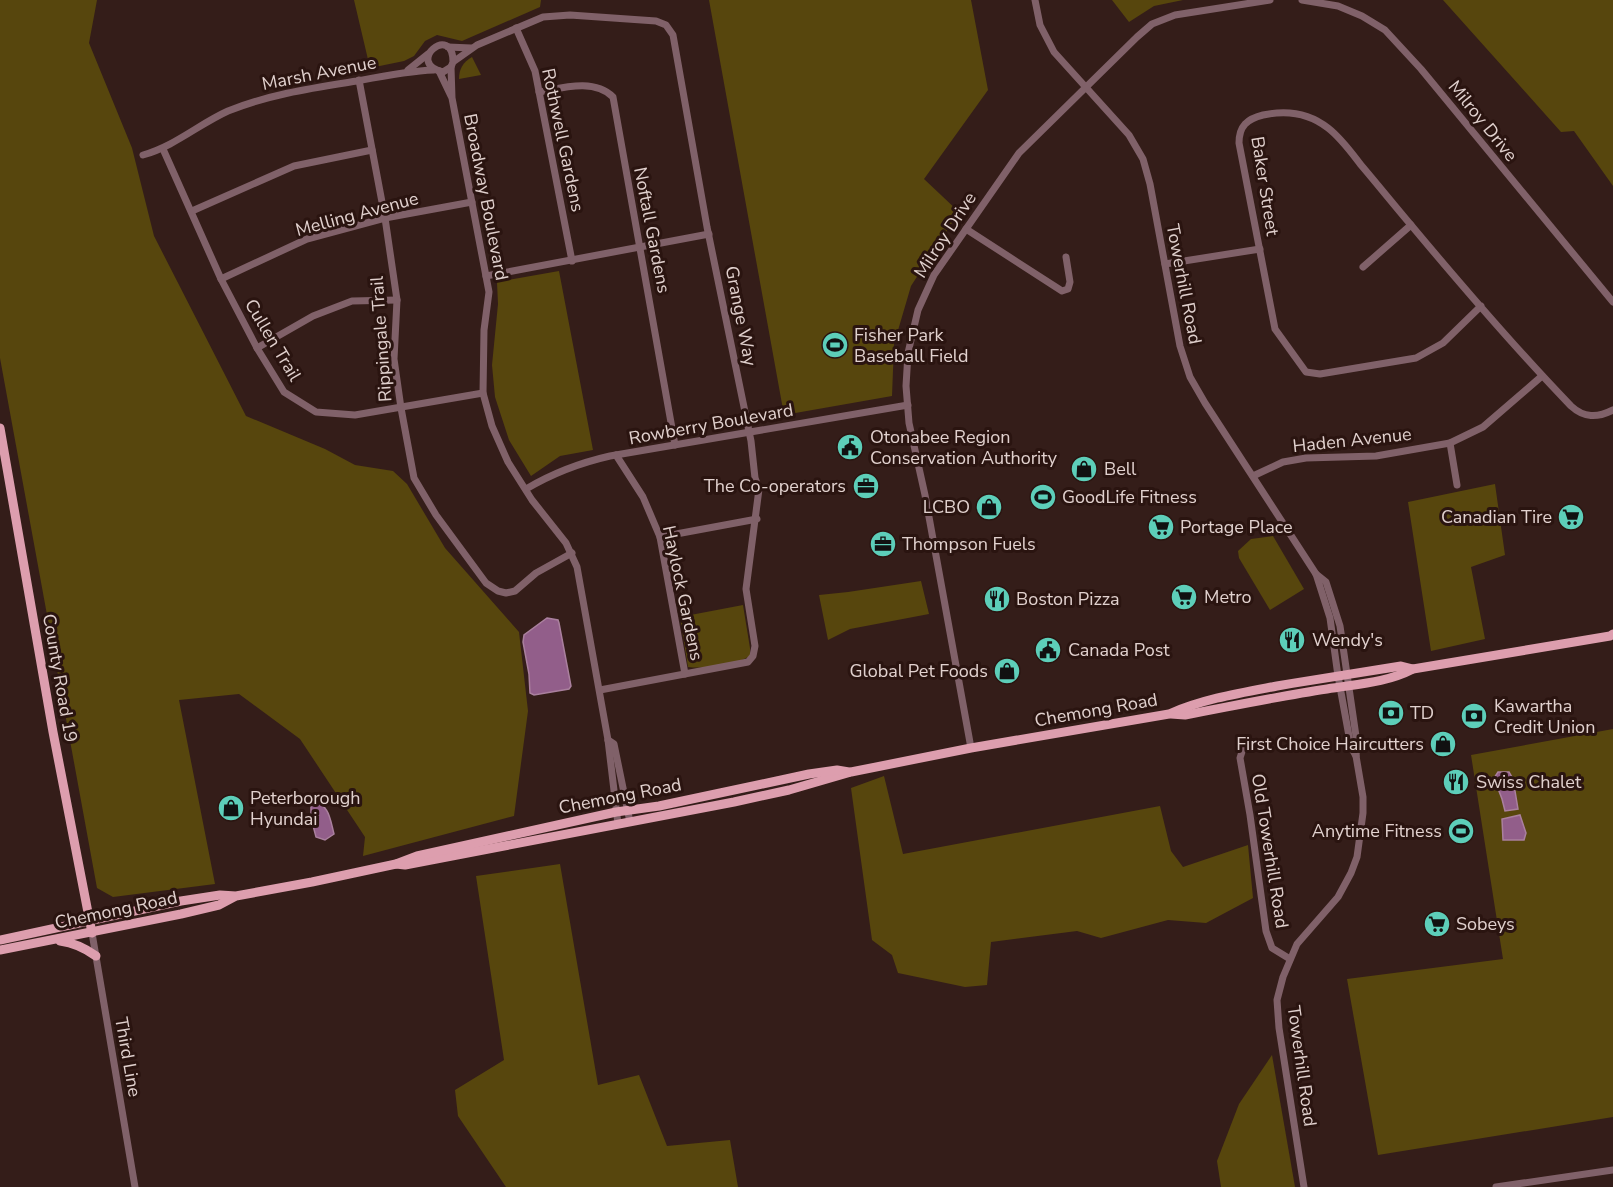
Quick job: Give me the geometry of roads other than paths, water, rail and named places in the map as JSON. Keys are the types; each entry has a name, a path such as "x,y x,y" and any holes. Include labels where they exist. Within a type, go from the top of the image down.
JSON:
{"main road":[{"name":"County Road 19","path":"0,428 53,732 92,933"},
{"name":"Chemong Road","path":"396,864 405,865 789,790 851,772 971,748 1169,714 1185,715 1398,677 1413,669 1612,636"},
{"name":"Chemong Road","path":"1169,714 1186,706 1241,693 1401,666 1413,669"},
{"name":"Chemong Road","path":"0,940 181,900 220,895 236,896 312,882 616,812 659,806 809,774 837,770 851,772"},
{"name":"Chemong Road","path":"0,950 92,933 219,905 236,896"},
{"path":"55,940 71,942 96,956"}],"street":[{"name":"Towerhill Road","path":"1035,0 1040,25 1054,52 1129,135 1143,159 1150,184 1180,346 1190,376 1205,403 1316,574 1330,618 1343,675 1351,747 1356,756 1363,797 1357,857 1338,897 1298,944 1283,977 1277,1000 1279,1028 1304,1187"},
{"name":"Milroy Drive","path":"971,748 925,495 909,423 906,386 908,353 918,310 934,275 1018,153 1152,24 1175,15 1270,0"},
{"name":"Milroy Drive","path":"1302,0 1339,3 1384,30 1406,53 1613,302"},
{"name":"Grange Way","path":"452,64 473,48 543,17 570,15 656,21 670,28 673,35 755,478 759,489 757,519 746,589 755,646 753,656 748,662 600,690"},
{"name":"Rothwell Gardens","path":"516,28 535,70 572,261"},
{"path":"441,44 448,47 453,53 452,64 447,71 437,71 429,62 428,54 433,47 441,44"},
{"name":"Grange Way","path":"448,47 473,48"},
{"name":"Marsh Avenue","path":"406,72 428,54"},
{"name":"Broadway Boulevard","path":"452,64 452,98 489,292 484,330 483,393 496,435 508,462 566,543 577,567 608,740 618,824"},
{"name":"Marsh Avenue","path":"143,155 163,149 207,122 282,93 406,72 437,71"},
{"name":"Broadway Boulevard","path":"437,71 452,98"},
{"name":"Rippingale Trail","path":"359,80 385,218 397,300 394,359 400,408 414,478 436,515 486,582 498,591 506,593 515,591 536,573 572,553"},
{"name":"Noftall Gardens","path":"539,92 584,86 603,89 613,97 675,445"},
{"name":"Baker Street","path":"1481,306 1443,343 1416,358 1313,374 1306,372 1275,329 1239,143 1239,133 1249,119 1284,112 1306,116 1327,127 1542,376 1576,411 1596,417 1613,410"},
{"name":"Cullen Trail","path":"163,149 221,279 257,348 284,392 316,412 355,414 483,393"},
{"path":"192,211 294,166 372,150"},
{"name":"Melling Avenue","path":"221,279 306,239 385,218 472,202"},
{"path":"1363,267 1411,225"},
{"path":"966,229 1062,291 1068,290 1070,282 1066,257"},
{"path":"486,276 709,234"},
{"path":"1165,264 1260,249"},
{"path":"257,348 313,316 352,301 397,300"},
{"name":"Haden Avenue","path":"1253,476 1283,462 1306,458 1376,456 1450,443 1483,427 1542,376"},
{"name":"Rowberry Boulevard","path":"526,489 553,473 574,465 616,455 908,405"},
{"path":"1450,443 1457,486"},
{"name":"Haylock Gardens","path":"616,455 643,496 660,537 684,674"},
{"path":"660,537 757,519"},
{"name":"Old Towerhill Road","path":"1246,739 1240,758 1266,931 1272,948 1290,959"},
{"name":"Broadway Boulevard","path":"608,740 614,744 630,822"},
{"name":"Third Line","path":"92,933 135,1187"},
{"path":"1496,1187 1613,1170"}],"place":[{"name":"Fisher Park Baseball Field","path":"835,345"},
{"name":"Otonabee Region Conservation Authority","path":"850,447"},
{"name":"Bell","path":"1084,469"},
{"name":"The Co-operators","path":"866,486"},
{"name":"GoodLife Fitness","path":"1043,497"},
{"name":"LCBO","path":"989,507"},
{"name":"Canadian Tire","path":"1571,517"},
{"name":"Portage Place","path":"1161,527"},
{"name":"Thompson Fuels","path":"883,544"},
{"name":"Metro","path":"1184,597"},
{"name":"Boston Pizza","path":"997,599"},
{"name":"Wendy's","path":"1292,640"},
{"name":"Canada Post","path":"1048,650"},
{"name":"Global Pet Foods","path":"1007,671"},
{"name":"TD","path":"1391,713"},
{"name":"Kawartha Credit Union","path":"1474,716"},
{"name":"First Choice Haircutters","path":"1443,744"},
{"name":"Swiss Chalet","path":"1456,782"},
{"name":"Peterborough Hyundai","path":"231,808"},
{"name":"Anytime Fitness","path":"1461,831"},
{"name":"Sobeys","path":"1437,924"}]}
